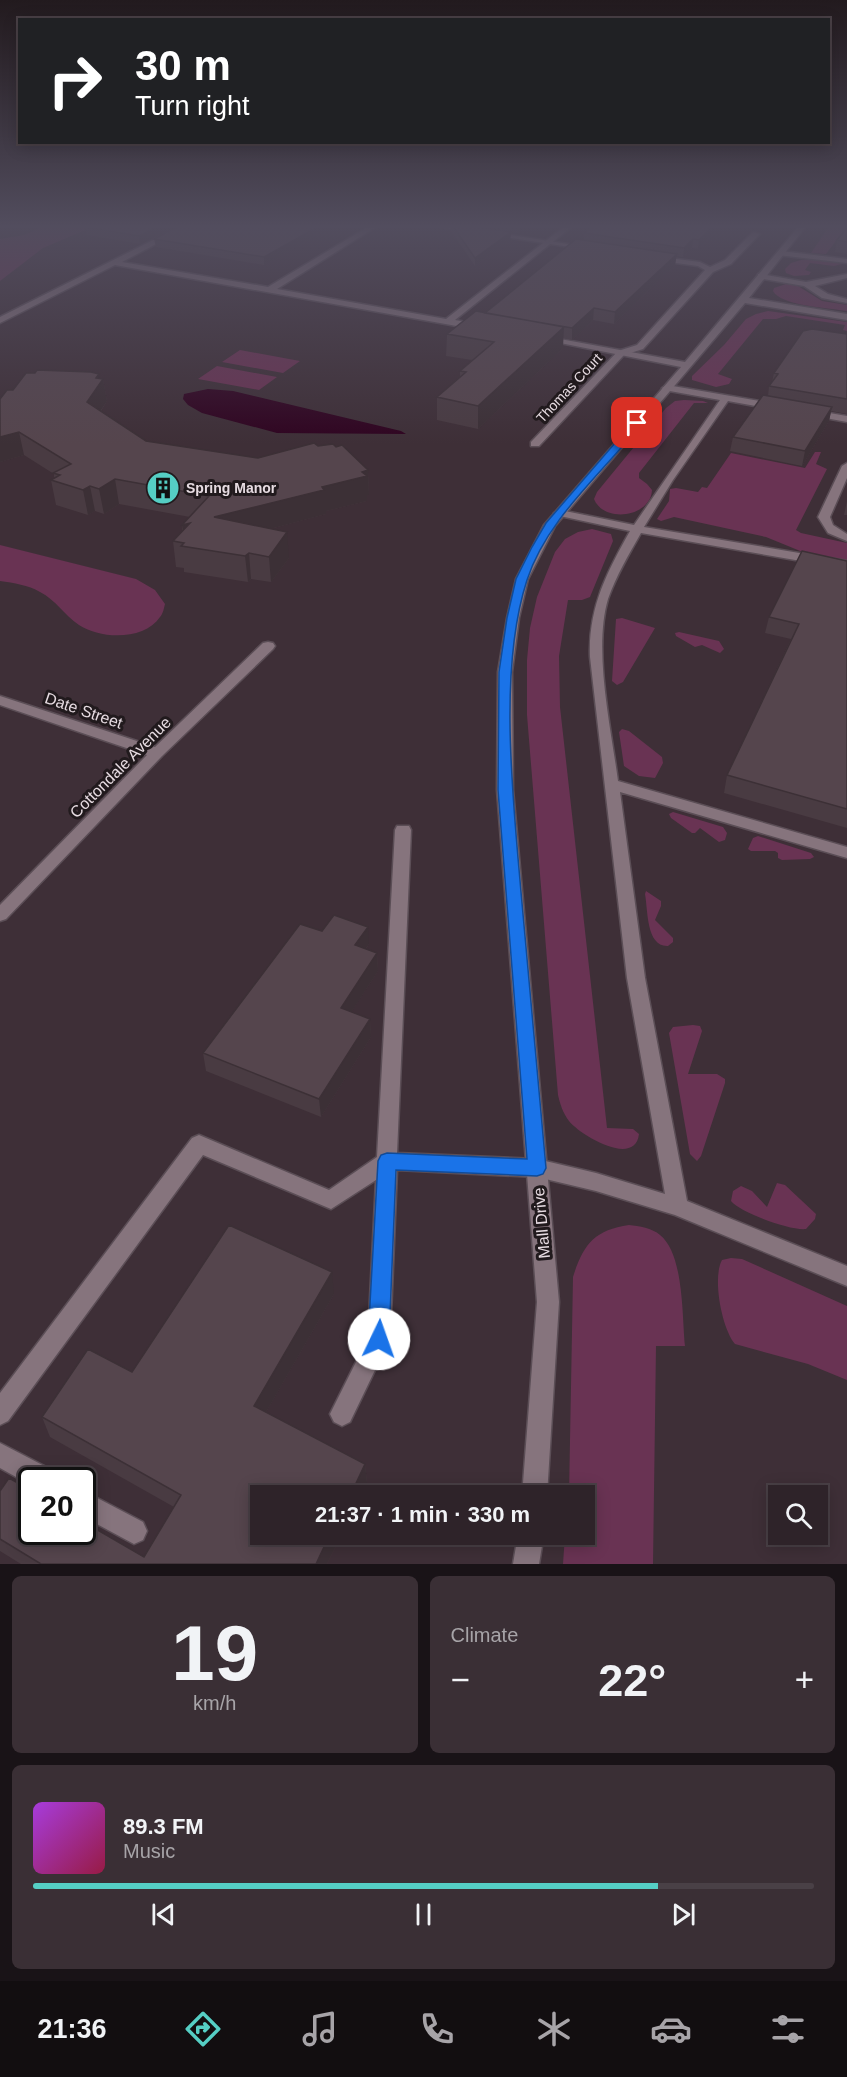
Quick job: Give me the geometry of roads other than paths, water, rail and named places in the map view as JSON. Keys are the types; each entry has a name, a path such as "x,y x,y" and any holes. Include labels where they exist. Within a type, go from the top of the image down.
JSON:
{"street":[{"path":"0,320 45,298"},
{"path":"313,298 489,329"},
{"path":"447,322 477,298"},
{"name":"Thomas Court","path":"536,444 621,353 640,347 685,298"},
{"path":"743,300 847,317"},
{"name":"Mall Drive","path":"535,1485 548,1302 505,790 505,672 513,618 522,579 546,532 743,300"},
{"path":"533,337 687,365"},
{"path":"667,388 792,410"},
{"path":"678,1207 636,978 599,690 597,624 600,605 613,572 637,529 668,480 726,398"},
{"path":"803,412 847,419"},
{"path":"847,466 824,517 825,524 834,532 847,538"},
{"path":"560,513 637,529 808,556 847,565"},
{"name":"Cottondale Avenue","path":"0,915 158,753 268,646"},
{"name":"Date Street","path":"0,700 158,753"},
{"path":"611,784 847,853"},
{"path":"342,1414 379,1339 403,830"},
{"path":"0,1413 199,1144 331,1200 387,1161 537,1168 596,1182 678,1207 847,1276"},
{"path":"0,1455 22,1467"},
{"path":"96,1510 134,1531"},
{"path":"526,1564 529,1545"}],"place":[{"name":"Spring Manor","path":"163,488"}]}
